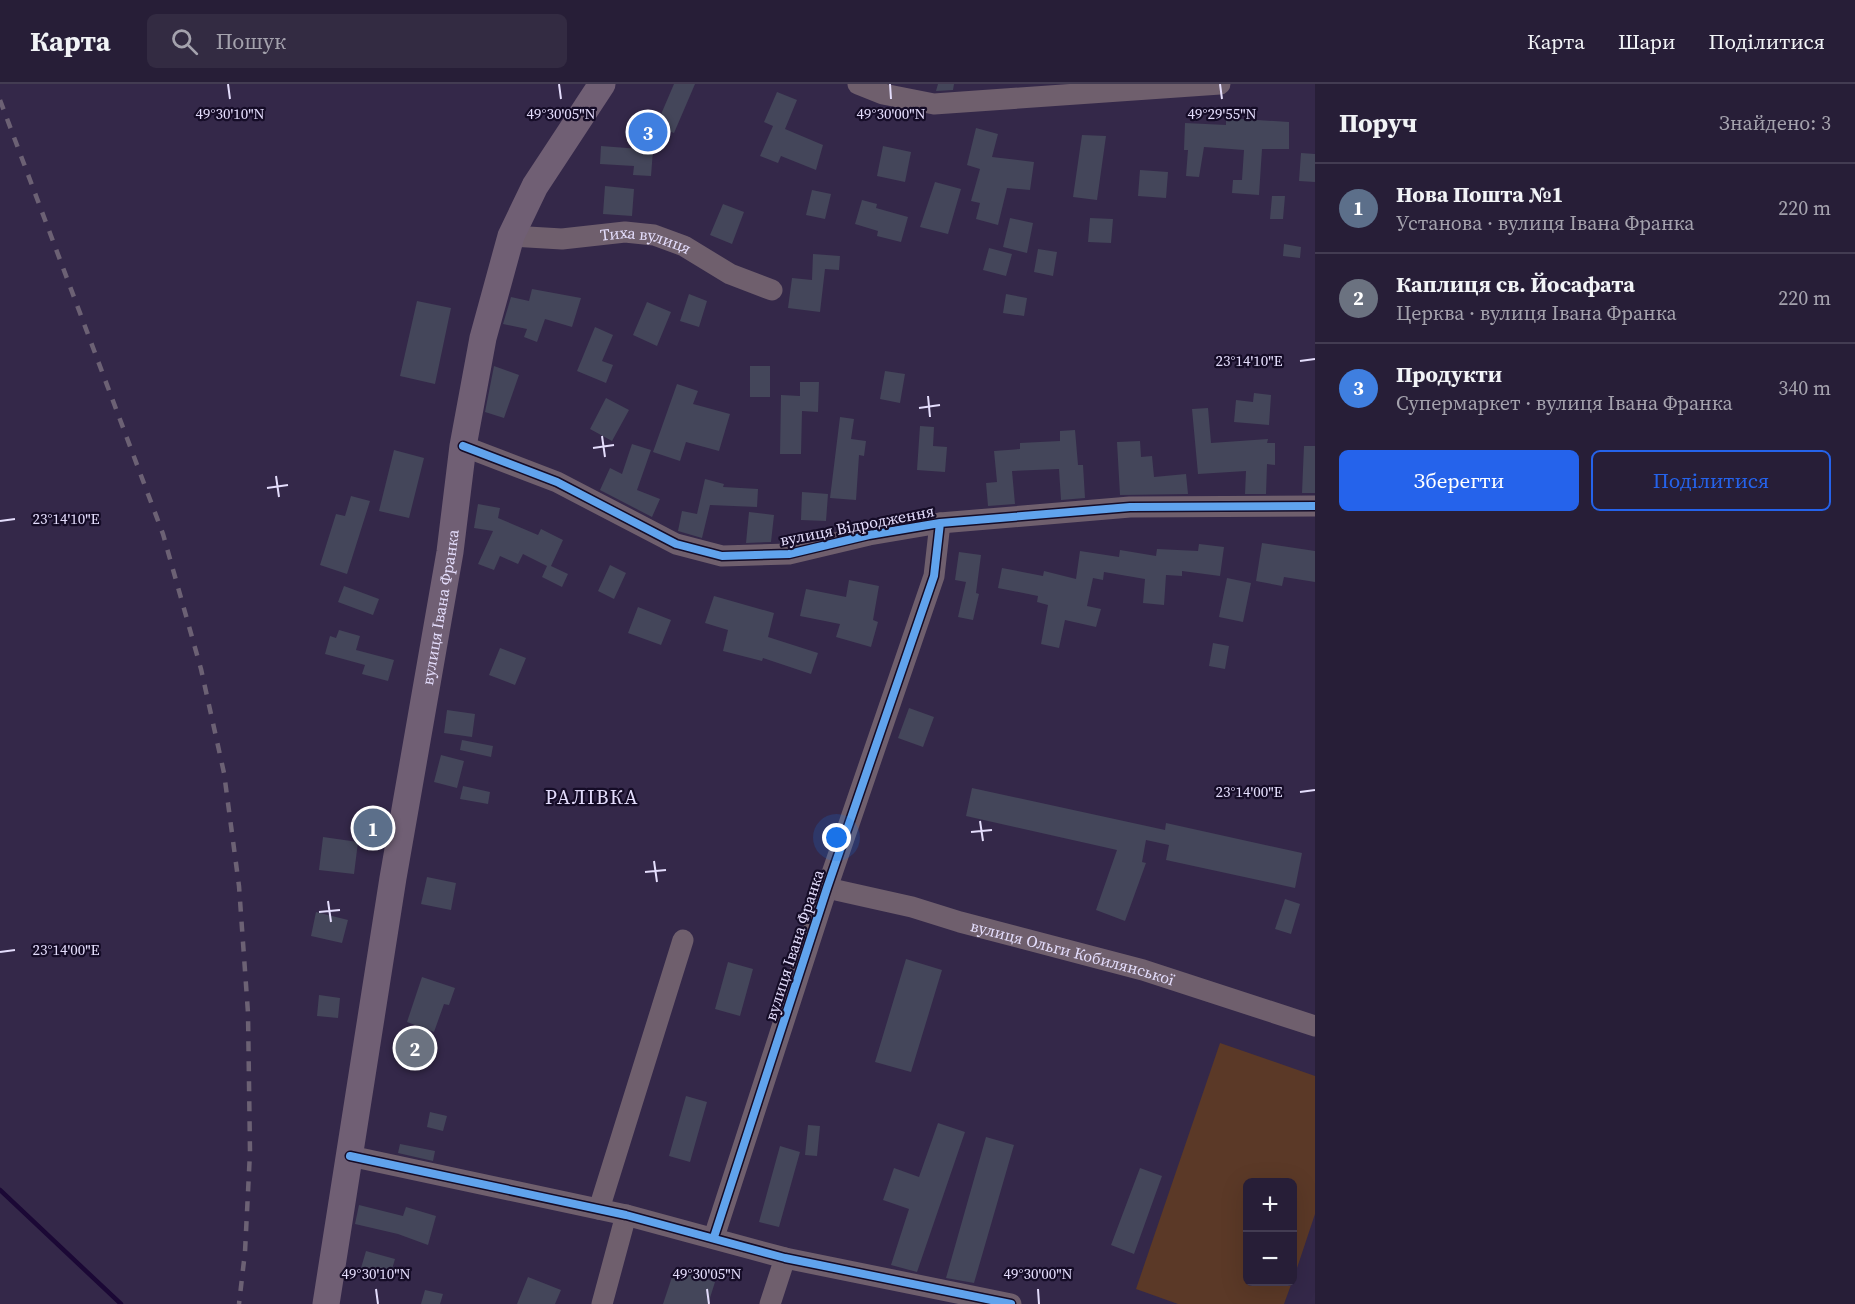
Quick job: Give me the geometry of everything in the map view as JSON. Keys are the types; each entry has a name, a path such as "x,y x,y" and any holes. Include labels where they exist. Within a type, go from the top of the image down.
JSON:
{"main road":[{"name":"вулиця Івана Франка","path":"326,1304 393,878 450,552 463,446 483,338 511,236 536,186 602,84"}],"street":[{"path":"858,84 883,94 934,104 1029,91 1220,84"},
{"name":"Тиха вулиця","path":"511,236 562,239 625,232 654,235 684,246 730,274 772,290"},
{"name":"вулиця Відродження","path":"463,446 557,482 676,544 722,556 789,554 869,535 940,523 1130,507 1315,506"},
{"name":"вулиця Івана Франка","path":"714,1238 826,888 934,576 940,523"},
{"name":"вулиця Ольги Кобилянської","path":"826,888 912,907 960,922 1143,970 1315,1026"},
{"path":"599,1209 683,940"},
{"path":"350,1156 626,1215 784,1258 1011,1304"},
{"path":"602,1304 626,1215"},
{"path":"770,1304 784,1258"}],"shaded area":[{"path":"1220,1043 1315,1076 1315,1214 1297,1268 1297,1178 1243,1178 1243,1286 1291,1286 1284,1304 1178,1304 1136,1289"}],"building":[{"path":"674,84 695,84 674,133 656,126"},
{"path":"938,84 954,84 953,90 936,91"},
{"path":"777,92 797,100 785,129 823,145 816,170 781,156 778,163 760,156 773,126 764,122"},
{"path":"1226,118 1289,122 1289,149 1262,149 1259,195 1232,193 1233,180 1242,180 1244,150 1204,147 1199,177 1186,176 1188,150 1184,150 1185,123 1226,125"},
{"path":"976,128 998,134 992,157 1034,162 1030,190 1007,188 998,225 976,219 980,203 971,201 980,169 967,165"},
{"path":"1082,135 1106,136 1097,200 1073,197"},
{"path":"601,146 653,150 651,176 633,175 634,166 600,164"},
{"path":"883,146 911,152 905,182 877,176"},
{"path":"1301,153 1315,154 1315,182 1299,181"},
{"path":"1140,170 1168,172 1166,198 1138,196"},
{"path":"935,182 961,189 948,234 920,227"},
{"path":"605,186 634,189 632,216 603,214"},
{"path":"812,190 831,194 825,219 806,215"},
{"path":"1272,196 1285,196 1283,219 1270,219"},
{"path":"862,200 877,204 876,208 908,217 901,242 877,236 878,231 855,224"},
{"path":"723,204 744,212 732,244 710,235"},
{"path":"1010,218 1033,223 1027,253 1003,247"},
{"path":"1090,218 1113,219 1111,243 1088,242"},
{"path":"1284,244 1301,247 1300,258 1283,256"},
{"path":"989,248 1012,254 1006,276 983,270"},
{"path":"1038,249 1057,252 1053,276 1034,272"},
{"path":"813,254 840,256 839,270 825,269 820,312 788,308 792,278 812,280"},
{"path":"532,289 581,298 572,327 545,319 537,342 524,337 527,329 503,324 511,297 529,301"},
{"path":"689,294 707,301 699,327 680,321"},
{"path":"1006,294 1027,298 1024,316 1003,313"},
{"path":"417,301 451,308 435,384 400,376"},
{"path":"647,302 671,312 657,346 633,335"},
{"path":"595,327 613,335 602,361 613,365 606,383 577,371"},
{"path":"494,366 519,375 504,418 485,412"},
{"path":"750,366 770,366 770,397 750,397"},
{"path":"885,371 905,374 900,403 880,399"},
{"path":"800,382 819,382 818,412 802,411 801,454 780,454 781,395 800,396"},
{"path":"677,384 698,391 693,404 730,414 719,451 686,442 680,461 653,452"},
{"path":"1254,393 1271,395 1269,425 1234,422 1236,400 1253,402"},
{"path":"606,398 629,410 612,441 590,429"},
{"path":"1208,408 1211,443 1268,439 1267,443 1275,443 1275,465 1267,464 1266,494 1245,494 1246,471 1198,474 1192,409"},
{"path":"840,417 854,419 851,439 866,441 864,456 859,455 856,500 830,498"},
{"path":"920,426 934,427 933,446 947,447 945,472 917,470"},
{"path":"1075,430 1078,465 1083,465 1085,498 1061,500 1059,469 1012,471 1015,504 988,506 986,483 997,482 994,451 1020,449 1020,443 1060,441 1060,431"},
{"path":"1140,441 1141,457 1152,456 1154,477 1186,474 1188,494 1120,495 1117,442"},
{"path":"632,444 651,450 637,490 660,499 652,517 600,490 610,468 622,474"},
{"path":"1304,446 1315,446 1315,493 1302,493"},
{"path":"394,450 424,458 409,518 379,511"},
{"path":"705,479 724,484 723,487 758,489 757,507 710,505 702,538 678,531 682,511 697,514"},
{"path":"802,492 828,494 826,521 801,520"},
{"path":"351,496 370,501 347,574 320,565 336,514 345,516"},
{"path":"478,504 500,508 498,518 538,535 541,529 563,540 551,566 568,574 562,587 542,577 547,566 523,554 518,564 500,556 494,570 478,564 493,531 474,528"},
{"path":"749,512 774,515 771,542 746,543"},
{"path":"1262,543 1315,551 1315,582 1284,577 1282,586 1256,581"},
{"path":"1199,544 1224,547 1220,576 1182,571 1182,576 1166,575 1164,605 1143,603 1145,579 1104,572 1103,580 1093,578 1087,606 1101,609 1096,627 1065,620 1059,648 1041,644 1048,605 1037,602 1038,596 998,588 1002,568 1043,576 1044,571 1076,579 1080,551 1119,557 1120,550 1156,556 1157,549 1198,551"},
{"path":"959,552 981,555 976,593 979,594 973,620 958,617 966,582 955,580"},
{"path":"610,565 626,573 614,599 598,591"},
{"path":"1227,578 1251,583 1243,622 1219,617"},
{"path":"849,580 879,586 873,620 878,622 871,647 836,637 840,624 800,616 806,589 846,597"},
{"path":"344,586 379,599 373,615 338,602"},
{"path":"714,596 774,613 768,637 818,653 811,674 763,658 762,661 723,651 728,630 705,623"},
{"path":"638,607 671,620 661,645 628,633"},
{"path":"339,630 360,636 356,650 394,660 388,681 362,674 365,665 325,654 330,636 336,638"},
{"path":"1213,643 1229,646 1225,669 1209,666"},
{"path":"500,648 526,658 515,685 489,675"},
{"path":"909,708 934,717 923,747 898,738"},
{"path":"447,710 475,714 472,737 444,733"},
{"path":"462,740 493,746 491,757 460,750"},
{"path":"441,755 464,761 457,788 434,782"},
{"path":"463,786 490,792 488,804 460,799"},
{"path":"972,788 1165,830 1166,823 1302,853 1295,888 1166,860 1169,845 1146,840 1142,862 1146,863 1125,921 1096,910 1117,850 966,816"},
{"path":"323,837 358,842 354,874 319,870"},
{"path":"427,877 456,883 451,910 421,904"},
{"path":"1285,899 1300,904 1291,934 1275,929"},
{"path":"316,912 348,920 342,943 311,936"},
{"path":"906,959 942,970 911,1072 875,1062"},
{"path":"728,962 753,969 740,1016 715,1009"},
{"path":"422,977 455,988 449,1005 444,1004 434,1032 407,1022"},
{"path":"319,995 340,998 338,1018 317,1016"},
{"path":"686,1096 707,1102 690,1162 669,1156"},
{"path":"430,1112 447,1116 443,1131 427,1127"},
{"path":"938,1123 965,1132 917,1272 891,1265 909,1209 883,1200 894,1168 919,1177"},
{"path":"808,1125 820,1126 817,1156 805,1155"},
{"path":"986,1137 1014,1145 974,1283 946,1278"},
{"path":"400,1144 435,1151 433,1161 398,1153"},
{"path":"780,1146 800,1152 779,1227 759,1222"},
{"path":"1140,1168 1162,1176 1134,1254 1111,1245"},
{"path":"359,1205 403,1216 406,1207 436,1216 428,1245 398,1234 355,1224"},
{"path":"366,1251 395,1259 390,1276 361,1268"},
{"path":"675,1268 715,1282 708,1304 663,1304"},
{"path":"528,1277 561,1290 555,1304 517,1304"},
{"path":"425,1290 443,1294 440,1304 421,1304"}],"waterway":[{"path":"0,1190 121,1304"}],"railway":[{"path":"0,100 163,534 201,669 224,773 239,886 248,1013 250,1152 245,1252 239,1304"}],"cycle path":[{"path":"463,446 557,482 676,544 722,556 789,554 869,535 940,523 1130,507 1315,506"},
{"path":"714,1237 827,888 934,576 940,523"},
{"path":"350,1156 626,1215 785,1258 1011,1304"}],"place":[{"name":"Продукти","path":"648,132"},
{"name":"Нова Пошта №1","path":"373,828"},
{"name":"Каплиця св. Йосафата","path":"415,1048"}],"district":[{"name":"РАЛІВКА","path":"592,797"}]}
